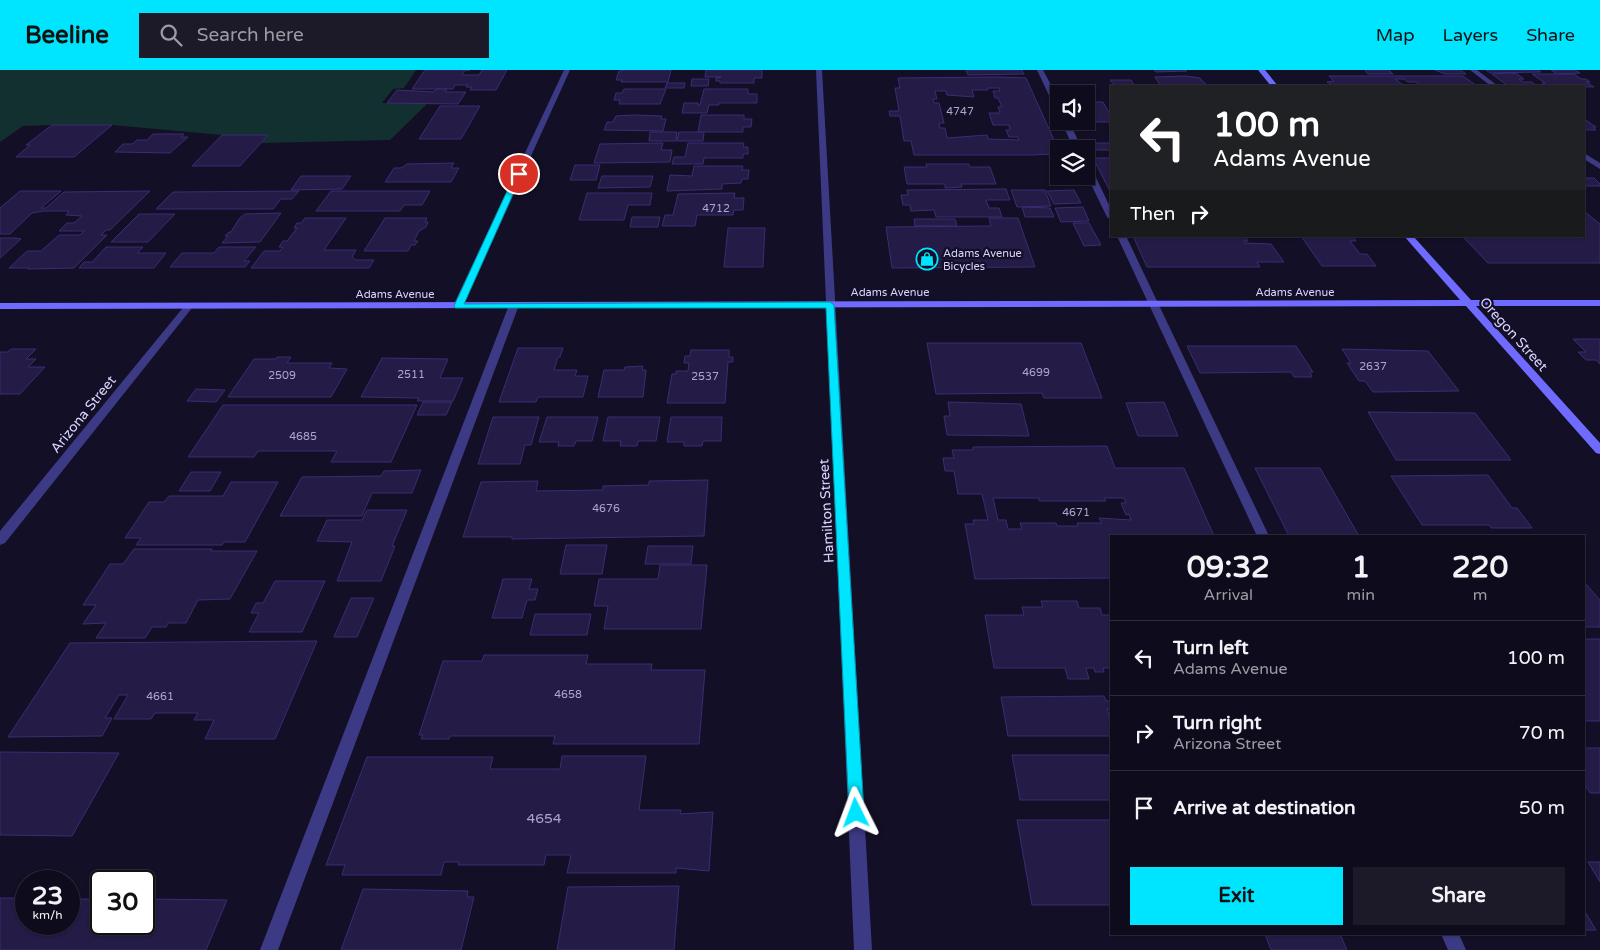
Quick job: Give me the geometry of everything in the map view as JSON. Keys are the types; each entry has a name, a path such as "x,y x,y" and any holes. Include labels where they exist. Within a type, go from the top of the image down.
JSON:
{"main road":[{"path":"1260,70 1274,85"},
{"name":"Oregon Street","path":"1409,237 1600,450"},
{"name":"Adams Avenue","path":"0,306 1600,303"}],"street":[{"path":"458,306 567,70"},
{"name":"Hamilton Street","path":"819,70 863,950"},
{"path":"1040,70 1050,90"},
{"path":"1473,70 1493,85"},
{"path":"1585,156 1600,167"},
{"path":"1095,184 1110,215"},
{"path":"1121,237 1263,535"},
{"path":"269,950 514,305"},
{"name":"Arizona Street","path":"0,540 189,306"},
{"path":"1450,935 1457,950"}],"green space":[{"path":"0,70 416,70 404,88 393,89 382,103 428,103 390,140 261,143 267,135 222,135 112,125 52,125 23,126 0,142"}],"building":[{"path":"425,70 470,70 464,71 462,75 479,75 482,70 507,70 496,90 470,90 472,87 466,87 468,85 455,85 453,89 412,89"},
{"path":"671,70 668,82 621,82 622,80 616,80 619,71"},
{"path":"706,70 762,70 762,78 754,78 754,83 720,83 720,81 716,81 716,78 721,77 705,77"},
{"path":"966,70 1022,70 1024,74 968,75"},
{"path":"1154,70 1186,70 1187,71 1156,72"},
{"path":"1365,70 1389,70 1393,74 1368,74"},
{"path":"1435,70 1461,70 1466,74 1445,74"},
{"path":"1486,70 1538,70 1541,72 1490,73"},
{"path":"1551,70 1575,70 1580,73 1557,74"},
{"path":"1492,74 1517,74 1524,79 1519,79 1523,82 1532,82 1536,85 1507,85"},
{"path":"1532,74 1574,74 1581,79 1586,79 1590,82 1586,82 1594,87 1585,87 1585,85 1544,85 1542,83 1545,83"},
{"path":"1186,76 1200,78 1206,84 1160,85 1155,77"},
{"path":"1329,76 1463,76 1476,85 1420,85 1404,79 1395,79 1403,85 1332,85 1327,82 1334,81"},
{"path":"898,78 1026,78 1054,140 1050,140 1050,154 914,155 911,141 904,141 900,116 890,116 889,111 899,111 895,88 900,88","holes":["999,88 1000,91 993,91 995,98 998,98 1002,107 998,107 1000,113 989,113 993,125 1009,125 1010,130 1006,130 1009,137 1018,137 1019,140 988,139 987,135 947,138 945,128 940,128 939,123 944,123 939,103 934,103 933,99 937,99 935,91 946,91 947,95 974,97 972,90"]},
{"path":"692,79 709,79 708,86 691,86"},
{"path":"1110,80 1131,80 1134,85 1114,85"},
{"path":"667,83 685,83 684,88 665,88"},
{"path":"436,89 447,89 445,92 466,92 458,104 387,103 397,90 434,92"},
{"path":"624,89 666,89 660,104 619,104 620,100 614,100 616,93 622,93"},
{"path":"704,89 748,89 748,94 757,94 757,103 719,103 719,105 709,105 707,113 682,113 684,103 698,103 700,105"},
{"path":"1095,102 1103,102 1110,114 1110,122 1095,122"},
{"path":"440,106 480,106 461,139 419,139"},
{"path":"701,115 744,115 744,119 752,119 751,127 743,127 743,132 698,132"},
{"path":"616,116 662,116 661,119 666,119 663,131 604,130 607,122 613,122"},
{"path":"1585,120 1596,127 1593,127 1596,130 1585,130"},
{"path":"52,125 112,125 74,157 16,157 30,145 26,145"},
{"path":"650,132 677,132 676,141 649,141"},
{"path":"679,132 704,132 703,141 677,141"},
{"path":"153,134 184,134 181,137 188,137 170,153 115,152 123,144 132,144 137,140 147,140"},
{"path":"222,135 268,135 240,166 192,166"},
{"path":"663,143 661,150 672,150 670,162 594,163 600,144"},
{"path":"688,143 744,143 743,147 748,147 748,154 743,154 743,158 704,158 703,164 672,164 674,157 685,157"},
{"path":"1095,143 1110,143 1110,150 1095,150"},
{"path":"1095,158 1110,158 1110,191 1095,162"},
{"path":"454,163 451,168 459,168 451,182 385,182 394,168 401,168 407,164"},
{"path":"926,164 969,164 970,167 990,167 996,184 961,184 962,187 945,188 945,184 907,184 904,167 927,167"},
{"path":"575,165 600,165 596,180 570,180"},
{"path":"694,166 743,166 742,170 749,170 748,179 742,179 741,183 722,184 722,189 667,191 670,175 692,176"},
{"path":"301,176 351,176 342,189 291,190"},
{"path":"602,176 653,176 650,187 598,188"},
{"path":"1585,178 1594,178 1600,186 1585,186"},
{"path":"1006,189 1010,200 986,200 989,208 999,208 1002,217 936,217 934,210 911,211 910,205 903,205 901,195 908,195 907,190"},
{"path":"1011,190 1045,190 1051,206 1017,207"},
{"path":"1074,190 1081,203 1054,204 1047,191"},
{"path":"20,191 61,191 41,208 46,208 64,192 150,191 110,230 106,230 101,235 107,235 74,268 28,269 9,268 27,251 41,251 59,235 80,235 84,231 59,231 67,223 74,223 82,216 66,215 69,211 43,211 32,213 10,234 0,234 0,208"},
{"path":"299,191 292,199 281,199 273,209 156,209 173,192"},
{"path":"331,191 430,191 422,205 404,205 400,211 316,211"},
{"path":"587,193 652,193 650,205 628,205 624,220 579,220"},
{"path":"735,193 734,198 744,198 743,210 734,210 733,215 697,215 695,226 662,226 665,215 673,215 678,194"},
{"path":"1022,207 1050,208 1054,217 1025,217"},
{"path":"1083,207 1089,221 1061,222 1055,208"},
{"path":"1585,212 1600,224 1600,263 1488,263 1463,237 1585,237"},
{"path":"281,213 260,242 222,243 228,236 225,236 231,232 239,219 245,214"},
{"path":"139,214 175,214 148,242 111,242"},
{"path":"632,217 660,217 658,227 630,227"},
{"path":"305,218 346,218 324,250 356,250 352,257 356,260 374,260 369,268 251,268 264,251 280,251 283,247 279,247 283,241 287,241 297,228 294,228 297,223 301,223"},
{"path":"385,218 427,218 425,222 428,222 426,227 419,231 414,241 418,241 415,245 411,245 408,251 364,251"},
{"path":"989,218 1018,218 1035,267 892,268 886,227 991,226"},
{"path":"914,219 955,219 957,226 915,226"},
{"path":"1073,223 1089,223 1101,245 1084,246"},
{"path":"728,228 765,228 763,267 724,267"},
{"path":"1133,237 1246,237 1248,241 1244,241 1245,243 1271,244 1284,262 1257,262 1260,267 1147,267"},
{"path":"1302,237 1354,237 1356,241 1350,241 1360,254 1367,254 1376,266 1322,266"},
{"path":"0,238 16,238 21,239 0,258"},
{"path":"106,247 143,247 137,253 166,253 154,268 79,268 84,262 92,262"},
{"path":"219,247 256,247 244,261 250,261 245,267 170,267 182,253 214,253"},
{"path":"1573,339 1600,339 1600,364 1596,360 1586,360 1578,352 1586,352"},
{"path":"927,343 1081,343 1102,398 1044,398 1042,393 936,394"},
{"path":"1187,346 1296,346 1313,372 1310,372 1312,377 1294,377 1291,372 1200,373"},
{"path":"518,348 563,348 554,370 577,370 575,376 588,376 583,397 538,397 536,402 499,402"},
{"path":"11,349 36,349 26,359 36,359 28,367 45,367 20,394 0,394 0,352 8,352"},
{"path":"1342,349 1428,351 1459,391 1373,392 1365,381 1359,381 1347,363 1351,363"},
{"path":"691,350 729,350 729,357 733,357 733,362 728,362 725,403 667,403 672,374 676,374 676,371 688,371 689,363 684,363 685,356 690,356"},
{"path":"277,357 291,357 287,363 332,363 329,368 347,369 331,397 228,397 254,359 276,359"},
{"path":"382,358 448,359 440,378 463,378 453,401 417,401 419,398 361,397"},
{"path":"643,366 642,370 646,370 643,397 598,397 604,370 624,370 625,367"},
{"path":"196,389 225,390 216,402 187,401"},
{"path":"423,402 452,402 446,415 417,415"},
{"path":"948,402 1021,404 1029,436 947,435 944,416 950,416"},
{"path":"1164,402 1178,436 1138,436 1126,403"},
{"path":"223,405 417,405 391,462 331,462 337,451 258,451 254,457 188,457"},
{"path":"1368,412 1475,413 1511,460 1396,460"},
{"path":"493,417 539,417 531,445 525,445 520,464 478,464"},
{"path":"547,417 598,417 592,441 576,441 574,446 558,446 559,442 539,442"},
{"path":"608,417 660,417 656,441 638,441 637,446 620,446 621,441 603,441"},
{"path":"671,417 722,417 721,441 703,441 702,446 684,446 684,442 667,442"},
{"path":"1107,446 1115,468 1184,468 1214,535 1110,535 1110,578 975,579 965,524 974,524 973,520 988,520 982,494 958,494 954,471 945,471 943,458 954,458 952,450 973,450 973,447","holes":["993,498 1039,498 1039,501 1106,501 1104,498 1124,498 1126,503 1121,503 1126,515 1129,514 1131,520 1099,518 1102,523 1077,523 1078,526 1057,526 1056,523 1020,523 1022,529 1008,529 1006,520 998,520"]},
{"path":"1255,468 1320,468 1358,535 1288,535"},
{"path":"421,470 412,493 372,493 362,516 280,516 302,477 381,476 384,471"},
{"path":"191,472 221,472 210,491 179,491"},
{"path":"1488,475 1512,508 1517,508 1532,528 1491,528 1489,525 1422,525 1391,476"},
{"path":"708,480 704,536 512,539 512,537 463,537 481,482 538,481 536,491 603,490 603,486 649,485 649,481"},
{"path":"231,482 278,482 245,542 224,542 222,545 136,545 141,538 125,538 149,502 164,502 169,496 223,496"},
{"path":"367,510 407,510 392,546 395,546 381,581 337,581 352,542 317,541 327,520 362,520"},
{"path":"566,545 607,545 602,574 560,574"},
{"path":"648,546 693,546 691,564 645,564"},
{"path":"134,549 257,551 230,599 198,600 186,623 168,623 166,627 152,627 145,638 96,638 106,623 83,624 96,605 83,605 110,564 123,564"},
{"path":"660,565 707,565 701,629 604,629 608,606 594,606 599,579 658,579"},
{"path":"503,579 532,579 529,589 538,589 535,600 527,600 522,618 492,618"},
{"path":"275,581 325,581 302,632 249,632 259,613 251,613 256,603 263,603"},
{"path":"1585,583 1600,600 1600,627 1585,627"},
{"path":"351,598 374,598 357,637 334,637"},
{"path":"1041,601 1077,601 1079,608 1100,608 1102,615 1110,615 1110,668 1103,668 1104,672 1095,672 1094,668 1086,668 1089,679 1068,679 1065,668 994,668 985,615 1024,615 1022,607 1043,607"},
{"path":"535,614 591,614 587,635 530,635"},
{"path":"1585,639 1600,639 1600,721 1585,721"},
{"path":"317,641 275,739 205,739 214,720 194,720 198,713 155,713 151,719 114,719 128,695 119,695 105,718 112,718 102,736 8,737 70,643"},
{"path":"484,655 588,655 586,664 652,664 651,670 705,670 699,744 553,744 555,736 450,736 449,739 421,739 423,735 419,735 443,661 482,661"},
{"path":"1104,696 1106,701 1110,701 1110,709 1107,709 1110,720 1110,736 1008,736 1001,697"},
{"path":"1585,748 1600,748 1600,793 1590,793 1585,785"},
{"path":"0,752 119,753 72,836 0,835"},
{"path":"1012,755 1110,755 1110,800 1020,800"},
{"path":"562,756 646,756 639,810 681,810 680,814 713,812 709,871 676,868 676,873 567,873 571,855 546,855 544,865 458,865 459,862 444,862 441,875 342,875 345,865 326,865 367,757 493,757 490,769 560,769"},
{"path":"1017,820 1110,820 1110,905 1032,905"},
{"path":"1588,862 1600,862 1600,882"},
{"path":"679,886 674,950 557,950 568,887"},
{"path":"363,889 468,891 467,897 474,897 461,950 341,950"},
{"path":"0,898 15,898 15,935 80,935 80,899 90,899 90,935 155,935 155,899 227,900 206,950 0,950"},
{"path":"1585,912 1596,930 1585,930"},
{"path":"1265,935 1340,935 1347,950 1271,950"}],"place":[{"name":"Adams Avenue Bicycles","path":"927,259"}],"route":[{"path":"519,174 458,306 830,305 856,813"}]}
